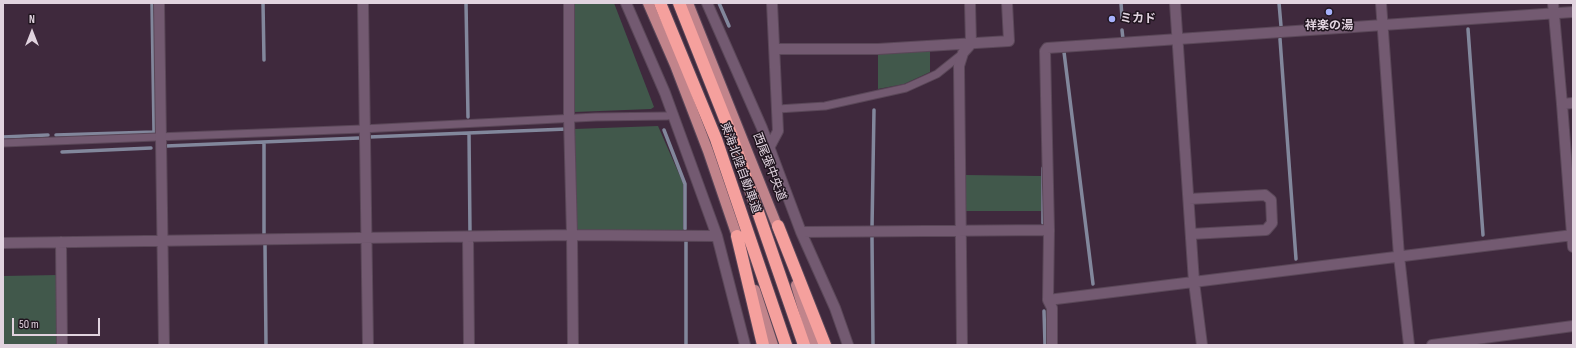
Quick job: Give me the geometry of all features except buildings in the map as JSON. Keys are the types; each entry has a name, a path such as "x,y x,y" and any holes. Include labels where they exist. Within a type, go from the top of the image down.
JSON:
{"highway":[{"name":"東海北陸自動車道","path":"660,3 716,139 786,345"},
{"name":"東海北陸自動車道","path":"678,3 731,134 804,345"},
{"path":"778,226 824,345"},
{"path":"737,236 763,345"}],"main road":[{"path":"648,3 700,129 773,345"},
{"name":"西尾張中央道","path":"688,3 778,226 814,345"}],"street":[{"path":"159,3 164,345"},
{"path":"363,3 368,345"},
{"path":"569,3 569,118 573,345"},
{"path":"626,3 665,93 717,236 745,345"},
{"path":"707,3 769,148 801,232 834,308 848,345"},
{"path":"769,148 778,131 776,49 772,3"},
{"path":"778,109 825,106 906,88 937,74 962,54 971,44 970,3"},
{"path":"776,49 878,49 1009,41 1007,3"},
{"path":"1175,3 1194,282 1202,345"},
{"path":"1381,3 1398,256 1409,345"},
{"path":"1554,8 1573,247"},
{"path":"1052,345 1052,308 1048,300 1049,230 1045,51 1047,48 1383,26 1554,8 1573,12"},
{"path":"962,54 959,66 962,345"},
{"path":"1562,104 1573,103"},
{"path":"3,143 366,129 569,118 667,116"},
{"path":"1189,199 1265,195 1271,200 1272,223 1266,230 1191,234"},
{"path":"801,232 1049,230"},
{"path":"3,243 572,235 717,236"},
{"path":"1048,300 1572,235"},
{"path":"468,237 469,345"},
{"path":"61,242 62,345"},
{"path":"1432,345 1573,326"}],"green space":[{"path":"573,3 614,3 654,107 651,109 574,112"},
{"path":"930,50 930,72 904,84 878,89 878,53"},
{"path":"658,126 683,183 683,231 576,231 574,129"},
{"path":"965,175 1041,176 1041,211 965,211"},
{"path":"58,275 59,345 3,345 3,276"}],"waterway":[{"path":"56,135 154,132 152,3"},
{"path":"263,3 264,60"},
{"path":"466,3 468,117"},
{"path":"719,3 729,26"},
{"path":"1121,3 1122,18"},
{"path":"1279,3 1281,26"},
{"path":"1468,29 1483,235"},
{"path":"1122,30 1123,39"},
{"path":"1280,39 1296,259"},
{"path":"1064,52 1093,284"},
{"path":"872,228 874,110"},
{"path":"369,137 567,129"},
{"path":"664,130 685,184 685,229"},
{"path":"469,133 470,233"},
{"path":"3,137 48,135"},
{"path":"166,146 359,138"},
{"path":"264,142 264,234"},
{"path":"62,152 151,148"},
{"path":"1043,168 1043,223"},
{"path":"872,237 873,345"},
{"path":"686,238 686,345"},
{"path":"265,245 266,345"},
{"path":"1044,311 1045,345"}],"place":[{"name":"祥楽の湯","path":"1329,12"},
{"name":"ミカド","path":"1112,19"}]}
